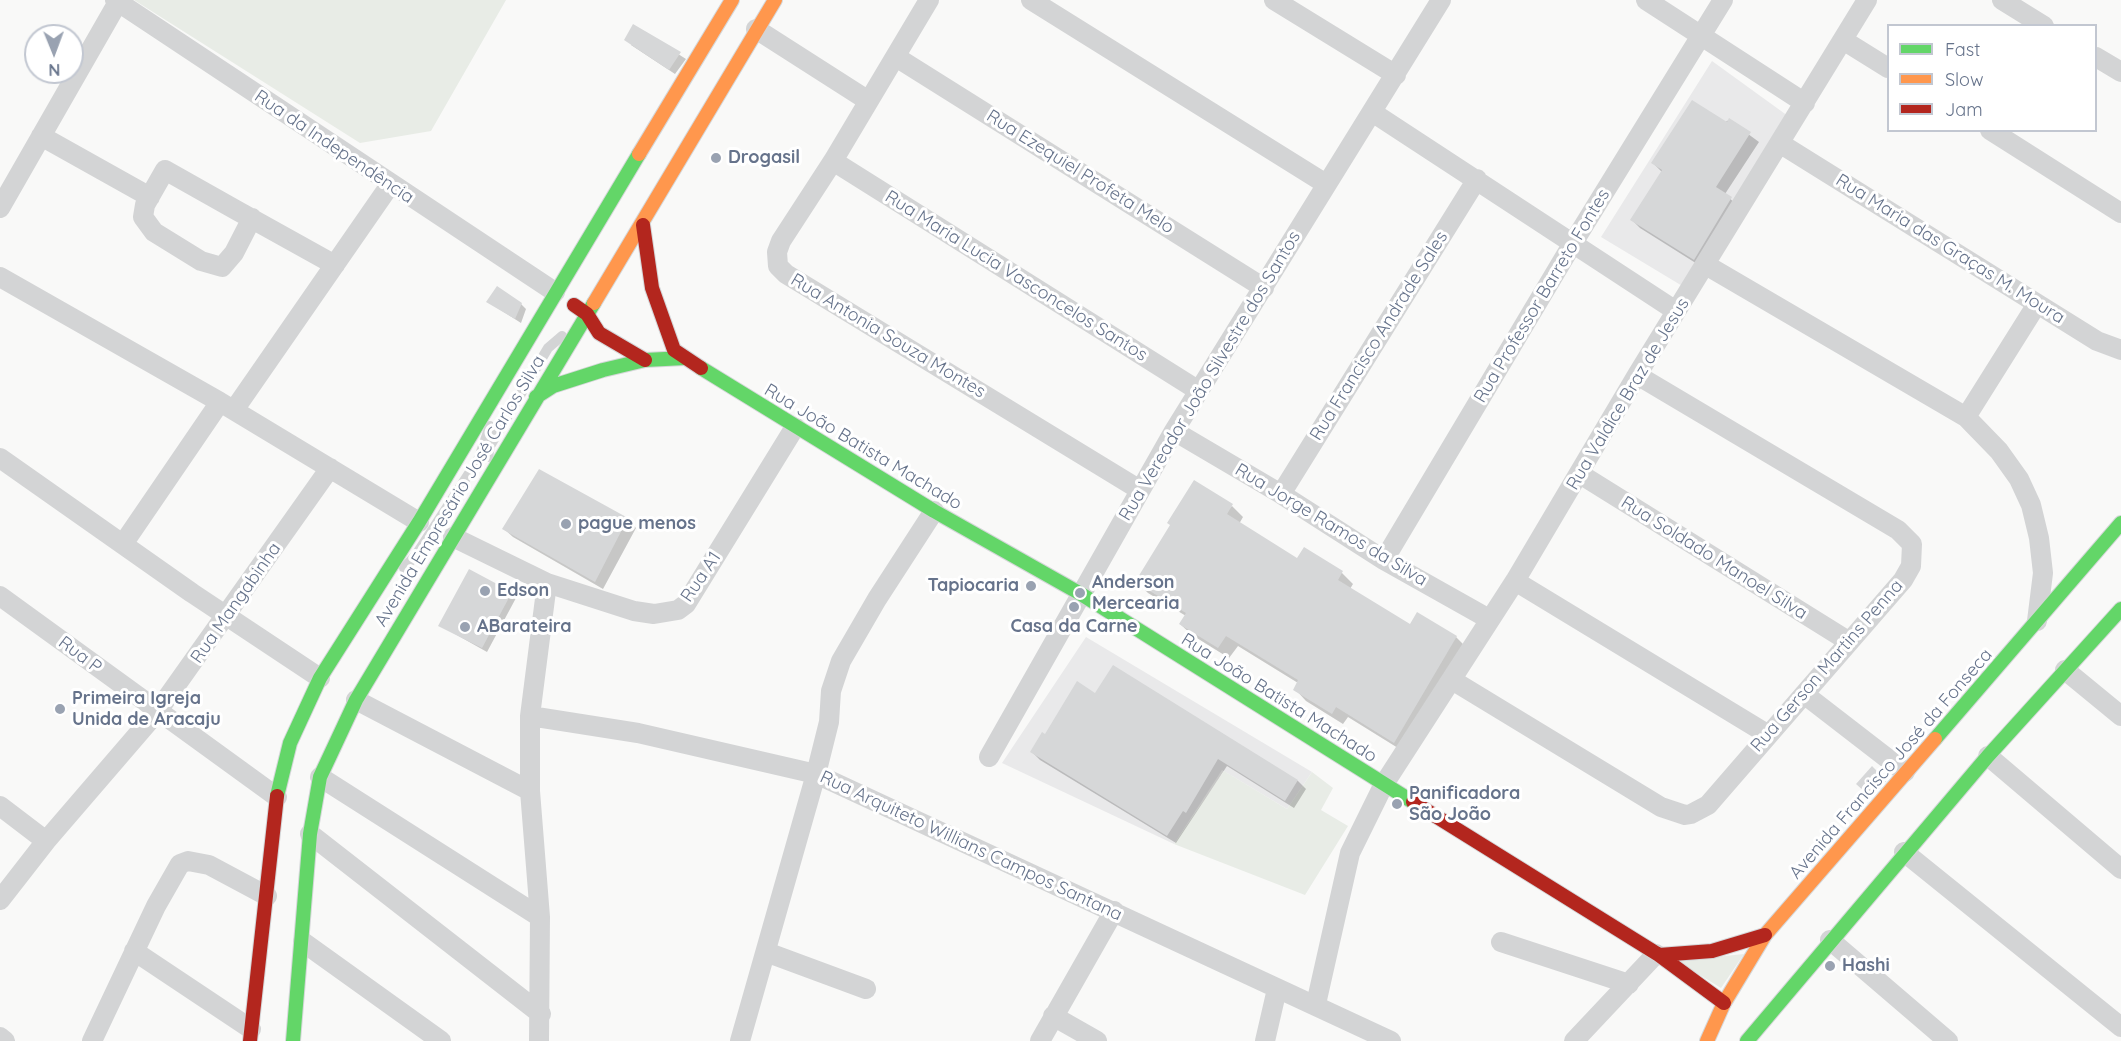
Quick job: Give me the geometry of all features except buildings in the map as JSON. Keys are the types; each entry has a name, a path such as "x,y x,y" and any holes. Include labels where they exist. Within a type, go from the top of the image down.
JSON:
{"main road":[{"name":"Avenida Empresário José Carlos Silva","path":"250,1035 277,797 291,743 320,678 419,522 732,0"},
{"name":"Avenida Empresário José Carlos Silva","path":"293,1041 303,942 310,834 320,777 356,700 587,314 643,225 775,0"},
{"name":"Rua João Batista Machado","path":"643,225 652,288 674,350 685,358 934,512 1081,594 1658,955 1725,1004"},
{"path":"555,292 587,314 599,333 645,360"},
{"path":"537,397 562,383 645,360 685,358"},
{"name":"Avenida Francisco José da Fonseca","path":"1707,1041 1725,1004 1765,935 1905,772 2037,624 2121,523"},
{"path":"1747,1041 1904,852 2121,609"},
{"path":"1658,955 1712,951 1765,935"}],"street":[{"name":"Rua Antonia Souza Montes","path":"929,0 896,57 867,100 833,161 781,241 777,261 781,270 1140,490"},
{"path":"1031,0 1326,184"},
{"path":"1274,0 1396,75"},
{"name":"Rua Vereador João Silvestre dos Santos","path":"989,758 1174,431 1441,0"},
{"path":"1646,0 1805,104"},
{"name":"Rua Professor Barreto Fontes","path":"1384,560 1573,243 1723,0"},
{"name":"Rua Valdice Braz de Jesus","path":"1316,1004 1346,867 1360,830 1384,784 1515,581 1637,375 1781,144 1867,0"},
{"path":"2002,0 2041,24"},
{"name":"Rua da Independência","path":"116,1 555,292"},
{"path":"0,208 116,1"},
{"path":"756,29 867,100"},
{"path":"1843,40 1887,67"},
{"name":"Rua Ezequiel Profeta Melo","path":"896,57 1264,288"},
{"path":"2097,58 2121,72"},
{"path":"1372,112 1478,179 1676,311"},
{"path":"1993,132 2121,213"},
{"path":"41,136 150,197"},
{"name":"Rua Maria das Graças M. Moura","path":"1781,144 2097,341 2121,350"},
{"name":"Rua Maria Lucia Vasconcelos Santos","path":"833,161 1199,391"},
{"path":"252,219 228,262 222,267 213,266 154,232 143,217 150,197 165,170 335,265"},
{"name":"Rua Francisco Andrade Sales","path":"1281,494 1478,179"},
{"path":"123,543 335,265 390,184"},
{"path":"1706,265 1966,417 1999,451 2019,479 2031,505 2043,573 2037,624"},
{"path":"0,277 227,406 419,522"},
{"path":"1966,417 2037,304"},
{"name":"Rua Gerson Martins Penna","path":"1452,680 1661,807 1685,815 1708,805 1767,734 1903,580 1911,566 1912,544 1898,530 1637,375"},
{"name":"Rua A1","path":"548,583 634,611 654,614 678,610 686,604 795,427"},
{"name":"Rua Jorge Ramos da Silva","path":"1174,431 1281,494 1384,560 1489,619"},
{"path":"0,458 192,593 320,678"},
{"name":"Rua Mangabinha","path":"0,900 46,841 157,712 228,615 330,468"},
{"name":"Rua Soldado Manoel Silva","path":"1580,474 1848,641"},
{"path":"740,1041 816,774 829,722 831,691 841,661 877,599 934,512"},
{"path":"453,537 548,583 530,716 530,791 540,917 539,1041"},
{"path":"1515,581 1767,734"},
{"name":"Rua P","path":"0,596 277,797"},
{"path":"2065,670 2121,716"},
{"path":"1804,694 1905,772"},
{"path":"356,700 530,791"},
{"name":"Rua Arquiteto Willians Campos Santana","path":"530,716 638,733 816,774 1277,989 1316,1004 1391,1041"},
{"path":"1988,756 2121,869"},
{"path":"320,777 540,917"},
{"path":"0,806 46,841"},
{"path":"310,834 541,1014"},
{"path":"1904,852 2121,1028"},
{"path":"93,1041 134,951 180,864 188,861 209,865 267,896"},
{"path":"1040,1041 1114,911"},
{"path":"1830,940 1948,1041"},
{"path":"303,942 441,1041"},
{"path":"1500,942 1629,984"},
{"path":"134,951 250,1035"},
{"path":"766,952 866,989"},
{"path":"1574,1041 1658,955"},
{"path":"1265,1041 1277,989"},
{"path":"1053,1016 1097,1041"},
{"path":"0,1036 5,1041"}],"lane":[{"path":"480,493 490,446 548,348 587,314"},
{"path":"360,615 416,555 479,458 490,427 496,393"},
{"path":"283,1041 297,997"}],"shaded area":[{"path":"134,0 506,0 431,131 360,143"},
{"path":"1712,61 1788,116 1684,287 1601,237"},
{"path":"1086,637 1312,772 1287,809 1222,770 1174,844 1002,763"},
{"path":"1224,771 1287,809 1312,772 1333,788 1321,810 1348,826 1305,895 1174,844"},
{"path":"1744,954 1721,988 1677,961"}],"traffic: fast":[{"path":"277,796 290,743 320,678 419,522 639,154"},
{"path":"293,1041 310,834 320,777 356,700 594,303"},
{"path":"536,397 553,386 603,370 645,360 685,358"},
{"path":"701,368 934,511 1081,594 1413,802"},
{"path":"1935,739 2121,523"},
{"path":"1747,1041 1988,756 2121,609"}],"traffic: slow":[{"path":"639,154 732,0"},
{"path":"594,303 775,0"},
{"path":"1707,1041 1724,1003 1765,935 1935,739"}],"traffic: jam":[{"path":"643,225 652,288 674,350 701,368"},
{"path":"574,305 587,314 599,333 645,360"},
{"path":"250,1041 277,796"},
{"path":"1413,802 1659,955 1724,1003"},
{"path":"1659,955 1712,951 1765,935"}],"place":[{"name":"Drogasil","path":"716,158"},
{"name":"pague menos","path":"566,524"},
{"name":"Tapiocaria","path":"1031,586"},
{"name":"Edson","path":"485,591"},
{"name":"Anderson Mercearia","path":"1080,593"},
{"name":"Casa da Carne","path":"1074,607"},
{"name":"ABarateira","path":"465,627"},
{"name":"Primeira Igreja Unida de Aracaju","path":"60,709"},
{"name":"Panificadora São João","path":"1397,804"},
{"name":"Hashi","path":"1830,966"}]}
